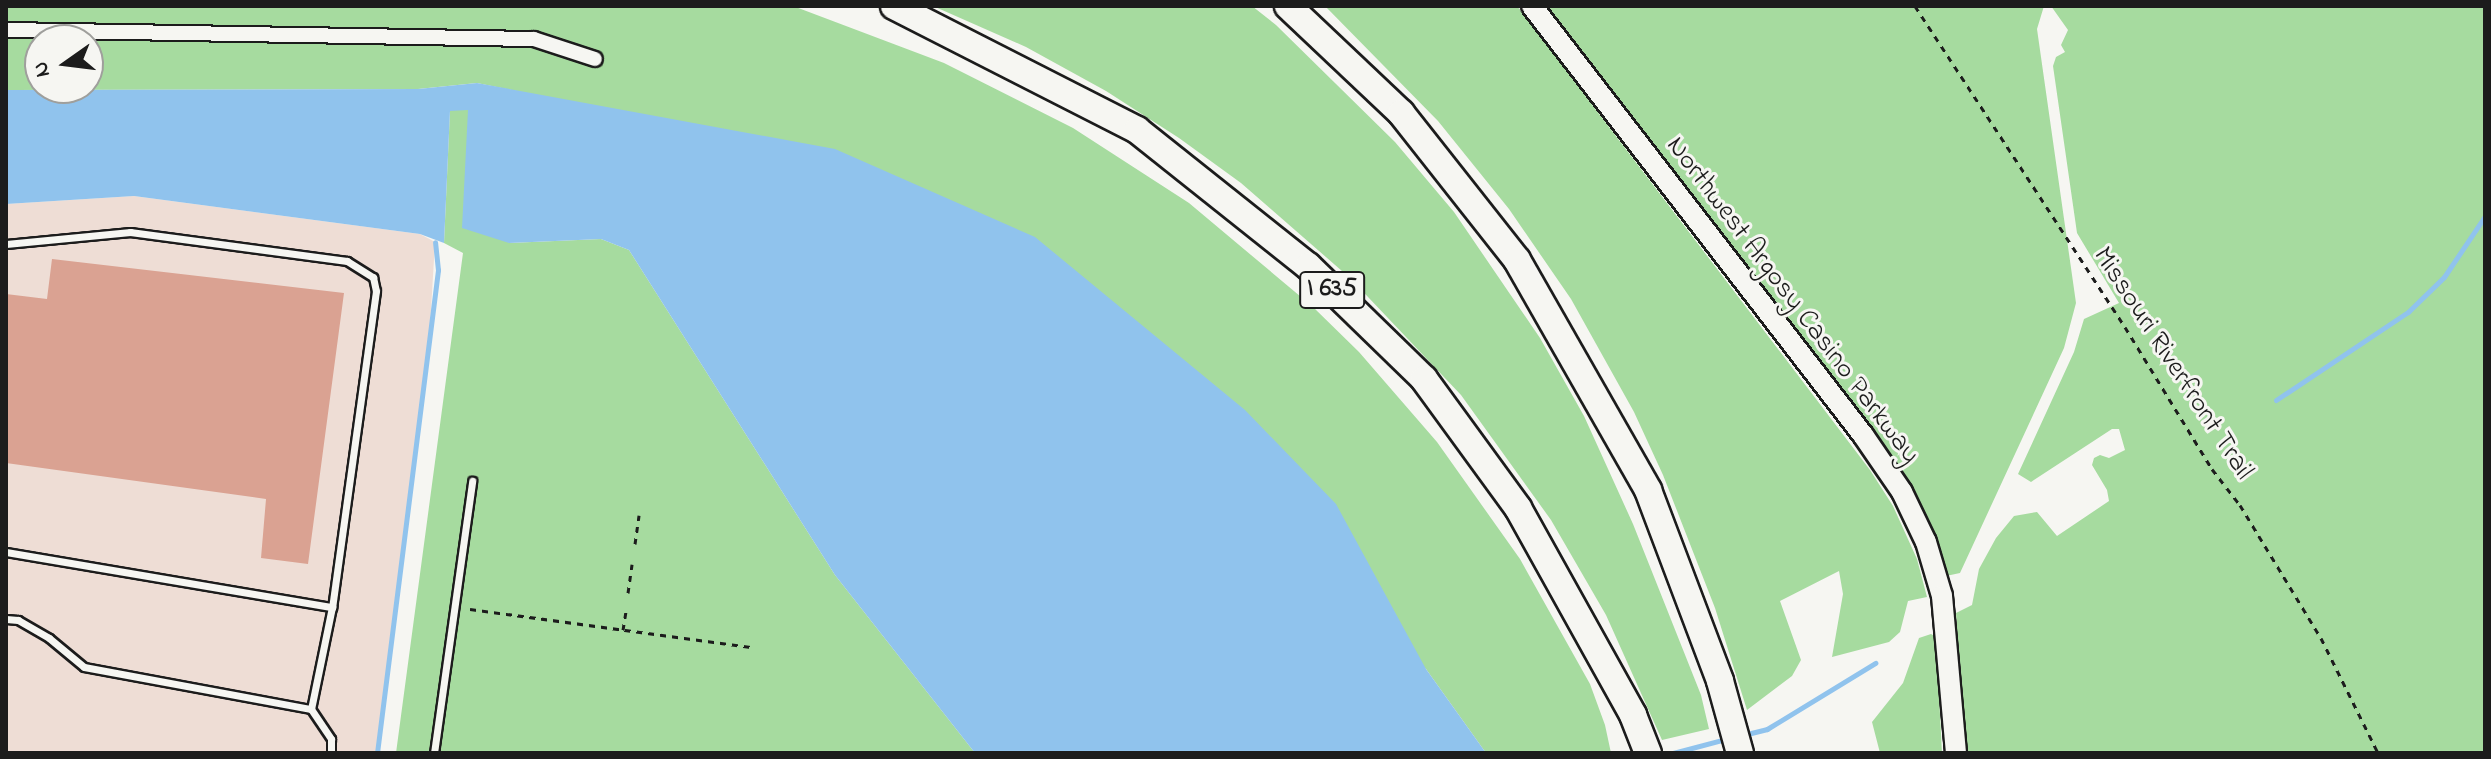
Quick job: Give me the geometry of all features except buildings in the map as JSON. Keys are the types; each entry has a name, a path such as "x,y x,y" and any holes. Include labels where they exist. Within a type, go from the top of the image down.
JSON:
{"highway":[{"name":"I 635","path":"894,6 1137,130 1308,266 1424,379 1508,495 1633,715 1648,753"},
{"path":"1288,6 1401,113 1517,260 1648,490 1720,681 1740,753"}],"street":[{"name":"Northwest Argosy Casino Parkway","path":"1532,6 1863,435 1902,492 1926,542 1942,596 1956,753"},
{"path":"6,30 534,39 595,59"}],"lane":[{"path":"6,244 130,232 347,261 373,277 376,291 332,607 311,709 331,739 331,753"},
{"path":"434,753 472,481"},
{"path":"6,552 332,607"},
{"path":"6,619 18,620 49,638 84,667 311,709"}],"path":[{"name":"Missouri Riverfront Trail","path":"1915,6 2125,327 2212,469 2240,505 2321,638 2378,753"},
{"path":"635,544 639,515"},
{"path":"628,593 632,564"},
{"path":"470,609 752,647"},
{"path":"623,630 626,612"}],"shaded area":[{"path":"134,196 420,234 435,242 430,327 378,753 6,753 6,204"}],"green space":[{"path":"6,6 793,6 944,63 1073,128 1189,203 1313,307 1359,352 1437,442 1520,559 1590,684 1605,725 1611,753 1486,753 1426,669 521,92 477,83 418,89 104,90 104,24 24,24 24,90 6,90"},
{"path":"933,6 1252,6 1276,25 1395,142 1454,212 1540,338 1584,416 1633,524 1701,695 1709,729 1662,740 1606,615 1551,520 1461,395 1350,278 1241,183 1179,138 1106,91 1026,47"},
{"path":"1325,6 1517,6 1870,470 1893,506 1917,559 1927,597 1908,601 1900,632 1889,642 1832,657 1843,594 1839,571 1780,601 1801,660 1792,676 1747,710 1715,608 1663,475 1634,412 1571,299 1509,209 1438,121"},
{"path":"1546,6 2044,6 2037,29 2076,303 2064,348 1960,573 1946,576 1927,521 1898,465"},
{"path":"2051,6 2485,6 2485,753 1964,753 1956,613 1972,605 1979,569 1996,538 2014,516 2037,512 2057,536 2109,501 2107,490 2092,465 2094,458 2100,455 2109,458 2125,450 2119,429 2112,429 2031,482 2018,474 2074,352 2084,319 2119,303 2077,233 2053,66 2056,57 2065,52 2061,45 2068,30"},
{"path":"450,110 469,110 509,243 601,239 629,250 835,575 975,753 396,753 463,253 444,243"},
{"path":"1931,634 1936,637 1942,753 1880,753 1872,722 1903,683 1919,638"}],"water":[{"path":"477,83 835,149 1035,237 1245,410 1336,504 1426,669 1486,753 975,753 835,575 629,250 601,239 509,243 462,228 468,110 450,111 444,243 420,234 134,196 6,204 6,90 24,90 24,104 104,104 104,90 418,89"}],"waterway":[{"path":"2276,400 2408,312 2444,277 2485,216"},
{"path":"377,753 438,270 435,242"},
{"path":"1743,735 1767,729 1875,663"},
{"path":"1673,753 1726,739"}]}
